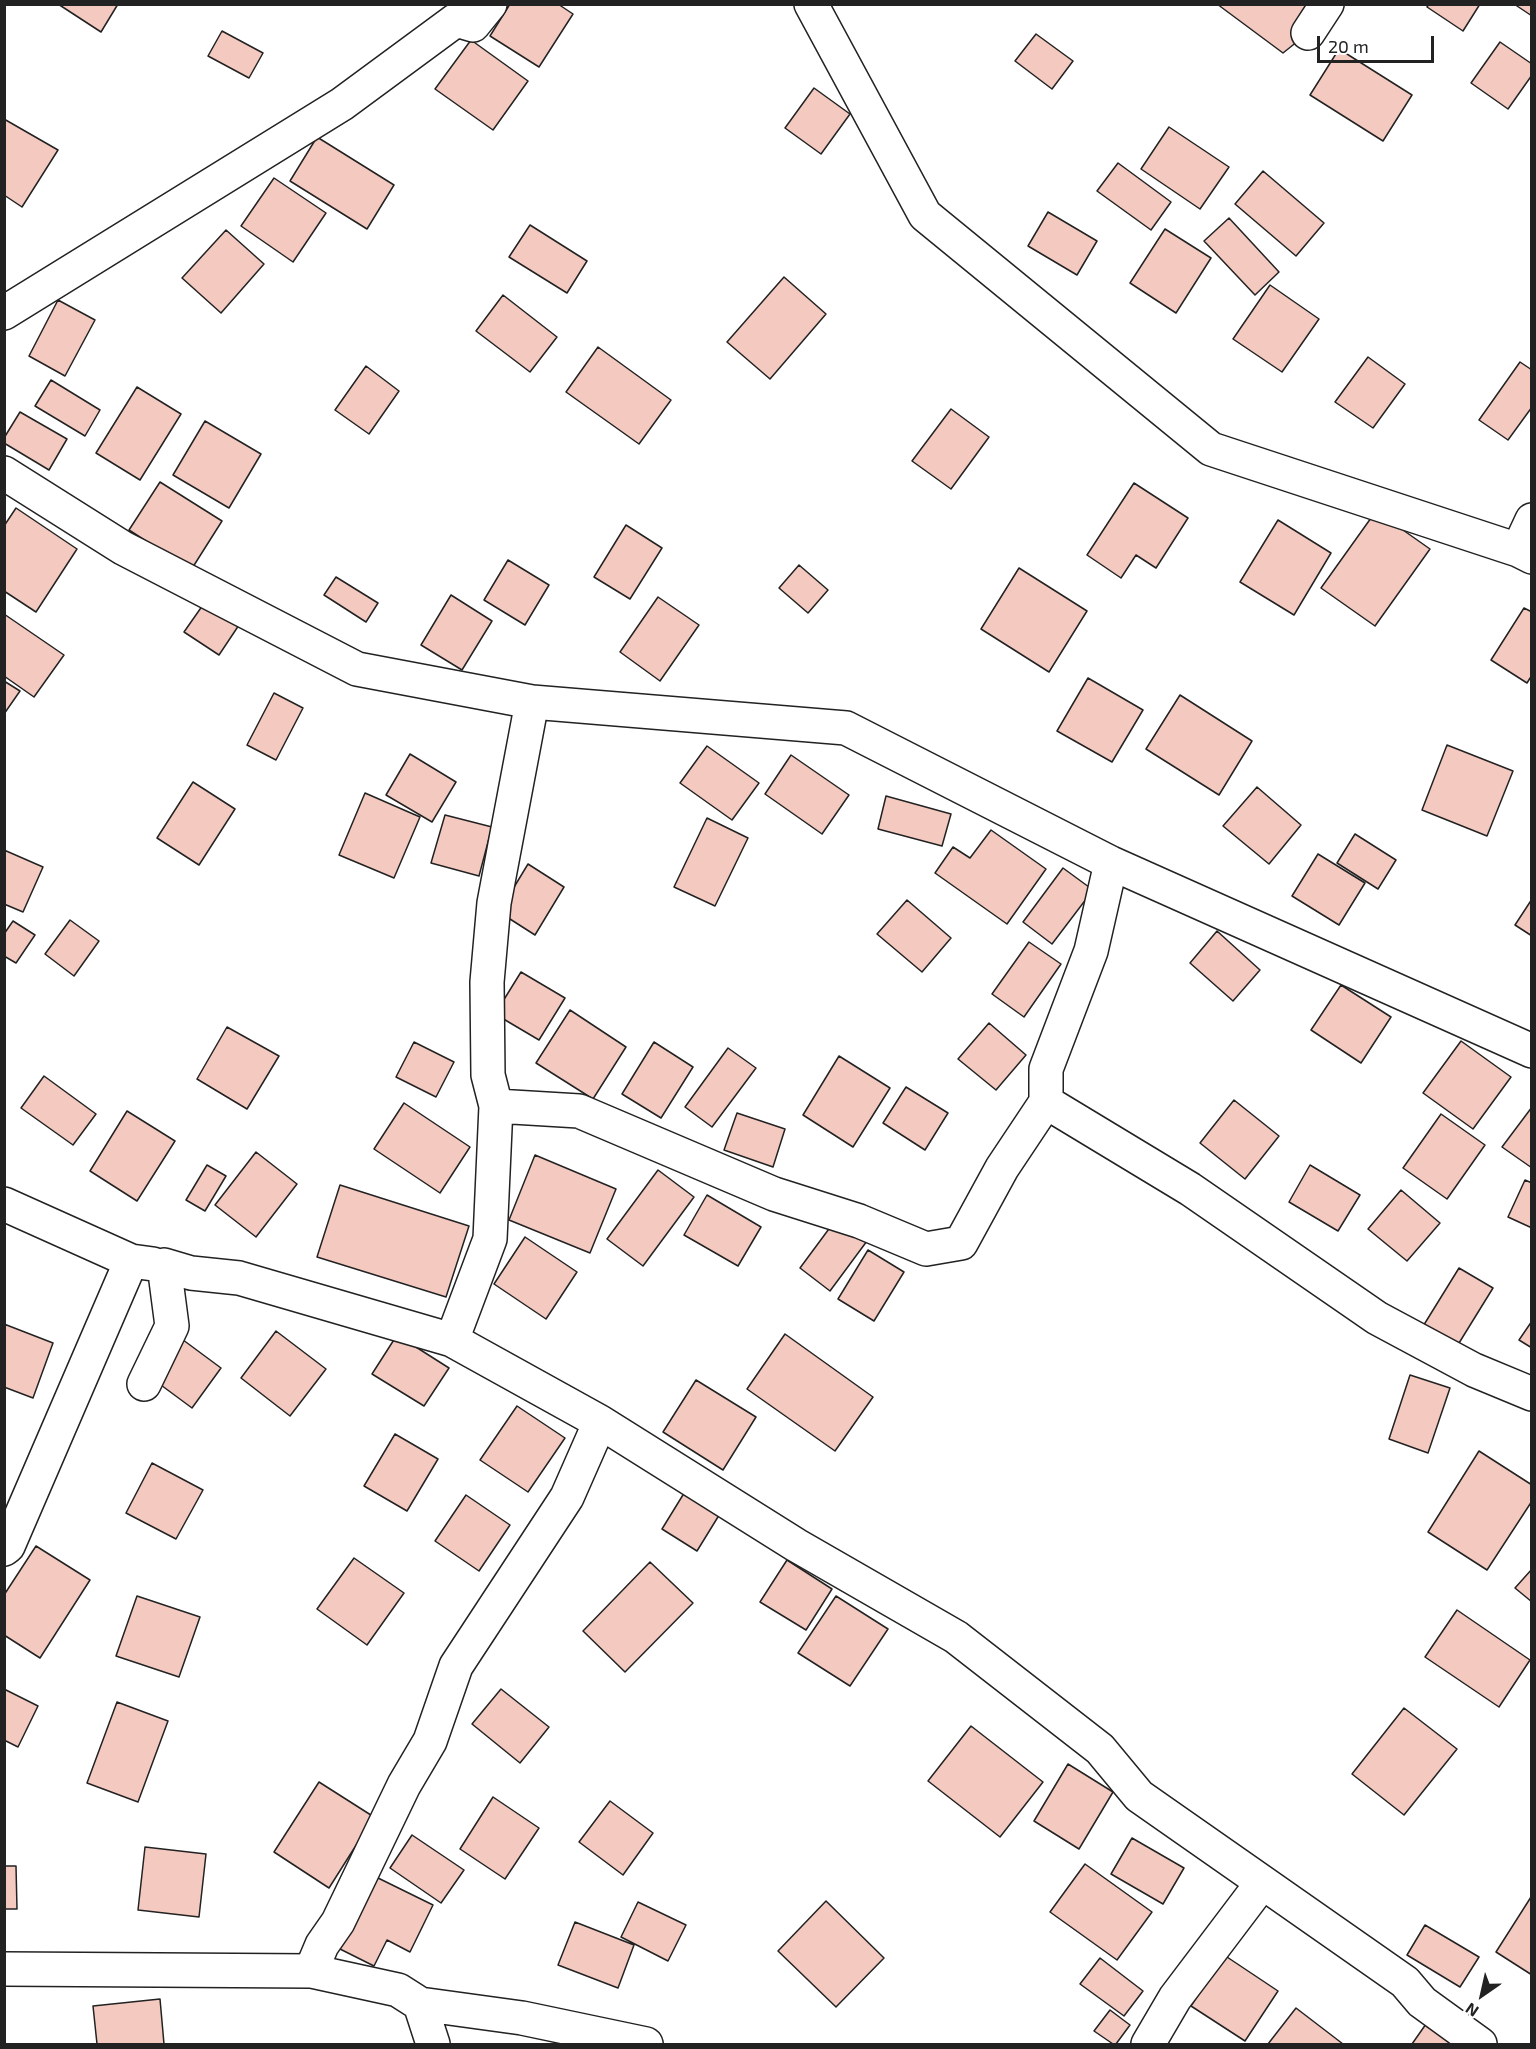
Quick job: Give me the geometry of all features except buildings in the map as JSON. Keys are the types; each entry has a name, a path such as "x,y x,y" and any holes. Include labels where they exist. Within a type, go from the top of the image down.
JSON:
{"street":[{"path":"4,313 342,104 446,12 473,26 490,4"},
{"path":"811,4 925,215 1211,449 1525,554 1532,520"},
{"path":"1308,33 1327,4"},
{"path":"4,473 123,548 357,669 532,702 846,728 1111,862 1532,1051"},
{"path":"452,1340 490,1239 496,1106 488,1075 487,982 494,903 532,702"},
{"path":"496,1106 579,1111 774,1194 859,1221 927,1249 961,1243 1002,1168 1046,1102 1046,1069 1091,951 1111,862"},
{"path":"1046,1102 1190,1190 1377,1318 1474,1370 1532,1394"},
{"path":"4,1204 131,1261 164,1265 191,1273 239,1278 452,1340 600,1422 796,1545 956,1637 1100,1749 1139,1796 1405,1982 1422,2002 1480,2044"},
{"path":"4,1549 8,1546 131,1261"},
{"path":"144,1384 172,1326 164,1265"},
{"path":"311,1971 322,1946 338,1922 405,1785 430,1741 456,1666 567,1497 600,1422"},
{"path":"1148,2044 1175,1998 1262,1882"},
{"path":"4,1969 311,1971 398,1990 420,2004 522,2018 646,2044"},
{"path":"420,2004 433,2044"}]}
